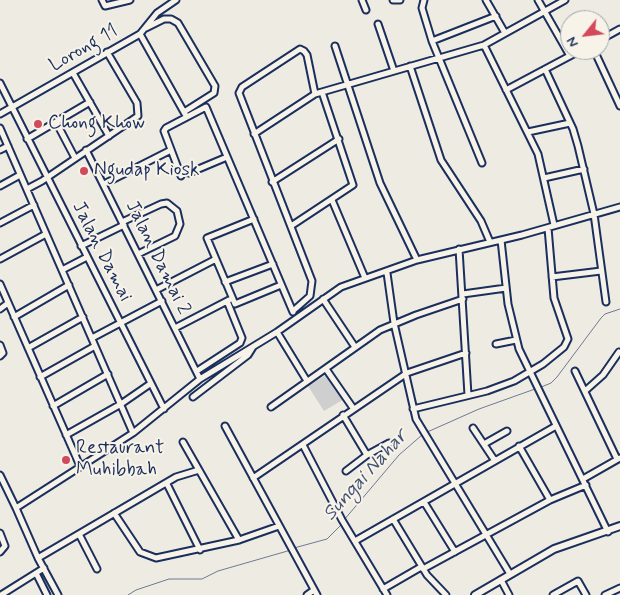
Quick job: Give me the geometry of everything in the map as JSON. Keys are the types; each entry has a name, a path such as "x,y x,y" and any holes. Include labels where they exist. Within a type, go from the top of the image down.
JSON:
{"main road":[{"path":"475,595 554,549 608,532 620,526"}],"street":[{"path":"102,0 105,6 130,0"},
{"name":"Lorong 11","path":"0,114 140,34 157,13 176,0"},
{"path":"362,0 366,10"},
{"path":"393,0 400,0"},
{"path":"424,0 422,8 438,58 482,163"},
{"path":"486,0 505,34"},
{"path":"538,0 560,39"},
{"path":"254,134 315,94 484,45 565,0"},
{"path":"432,41 496,16"},
{"path":"144,28 164,19 172,19 178,23 215,86 214,93 164,131 181,176"},
{"path":"378,24 394,71"},
{"path":"140,34 185,114"},
{"path":"484,45 538,154 554,225"},
{"path":"336,46 380,183 417,260"},
{"path":"292,311 310,296 313,286 239,96 240,91 297,50 306,52 315,94"},
{"path":"26,188 47,177 135,119 138,112 137,103 107,52"},
{"path":"506,90 562,60"},
{"path":"599,60 620,106"},
{"path":"410,66 440,160 481,221 490,242"},
{"path":"545,69 570,122 584,169 594,214 606,302"},
{"path":"74,73 109,136"},
{"name":"Jalan Damai","path":"0,83 164,409"},
{"path":"291,226 353,185 322,92"},
{"path":"27,138 90,102"},
{"path":"185,114 206,107 296,318"},
{"path":"56,122 74,158"},
{"path":"528,132 570,122"},
{"path":"0,128 133,433"},
{"path":"272,182 338,140"},
{"path":"0,150 8,146"},
{"name":"Jalan Damai 2","path":"86,150 200,379"},
{"path":"104,184 171,150"},
{"path":"189,173 227,157"},
{"path":"544,178 584,169"},
{"path":"0,186 20,175"},
{"path":"332,200 365,278"},
{"path":"81,246 123,223 161,204 167,203 177,212 180,224 175,236 138,254"},
{"path":"0,223 34,205"},
{"path":"16,508 133,433 200,379 277,332 341,287 365,278 387,273 417,260 548,228 620,207"},
{"path":"197,371 240,343 242,334 229,300 225,282 207,238 254,219"},
{"path":"413,409 514,381 531,372 564,348 568,339 554,298 548,228"},
{"path":"0,259 46,234"},
{"path":"501,240 506,288 516,340 540,395 608,532"},
{"path":"459,249 468,394"},
{"path":"62,270 87,257"},
{"path":"156,290 216,259"},
{"path":"225,282 273,264"},
{"path":"552,277 601,271"},
{"path":"387,273 394,323 407,374 413,409 423,430 510,574"},
{"path":"0,284 80,466"},
{"path":"175,328 229,300 238,303 281,284"},
{"path":"14,317 69,285"},
{"path":"271,407 355,347 394,323 463,297 506,288"},
{"path":"323,299 355,347"},
{"path":"92,338 162,301"},
{"path":"0,309 8,303"},
{"path":"28,348 82,317"},
{"path":"277,332 307,381"},
{"path":"496,344 516,340"},
{"path":"0,345 3,353 0,356"},
{"path":"40,377 95,346"},
{"path":"193,397 248,355 253,347"},
{"path":"585,391 603,375 619,352"},
{"path":"253,478 303,445 353,408 407,374 466,353"},
{"path":"326,369 353,408"},
{"path":"575,371 619,459 583,480"},
{"path":"53,406 108,374"},
{"path":"66,436 121,404 150,384"},
{"path":"343,415 367,455"},
{"path":"225,426 316,593 307,595"},
{"path":"355,541 556,426"},
{"path":"473,428 495,461"},
{"path":"484,444 507,431"},
{"path":"183,442 239,540"},
{"path":"346,472 367,455 389,443"},
{"path":"303,445 342,520 387,595"},
{"path":"519,446 550,500"},
{"path":"38,558 182,474 199,470"},
{"path":"0,475 38,558 58,595"},
{"path":"167,484 200,550"},
{"path":"383,589 550,500 586,485"},
{"path":"424,502 455,552"},
{"path":"114,513 136,547 145,555 163,557 239,540 279,526"},
{"path":"393,519 422,568 446,595"},
{"path":"0,533 5,546 0,552"},
{"path":"79,534 97,569"},
{"path":"3,594 44,568"},
{"path":"36,573 47,595"},
{"path":"501,580 509,595"},
{"path":"553,595 578,581 586,595"},
{"path":"608,594 620,588"}],"shaded area":[{"path":"326,375 344,399 324,411 308,386"}],"waterway":[{"name":"Sungai Nahar","path":"539,388 551,383 557,377 605,314 620,309"},
{"name":"Sungai Nahar","path":"425,433 479,409 535,389"},
{"name":"Sungai Nahar","path":"344,520 399,455 422,435"},
{"name":"Sungai Nahar","path":"294,548 327,539 342,524"},
{"name":"Sungai Nahar","path":"128,595 136,590 169,579 202,579 218,571 291,550"}],"place":[{"name":"Chong Khow","path":"38,124"},
{"name":"Ngudap Kiosk","path":"84,171"},
{"name":"Restaurant Muhibbah","path":"66,460"}]}
